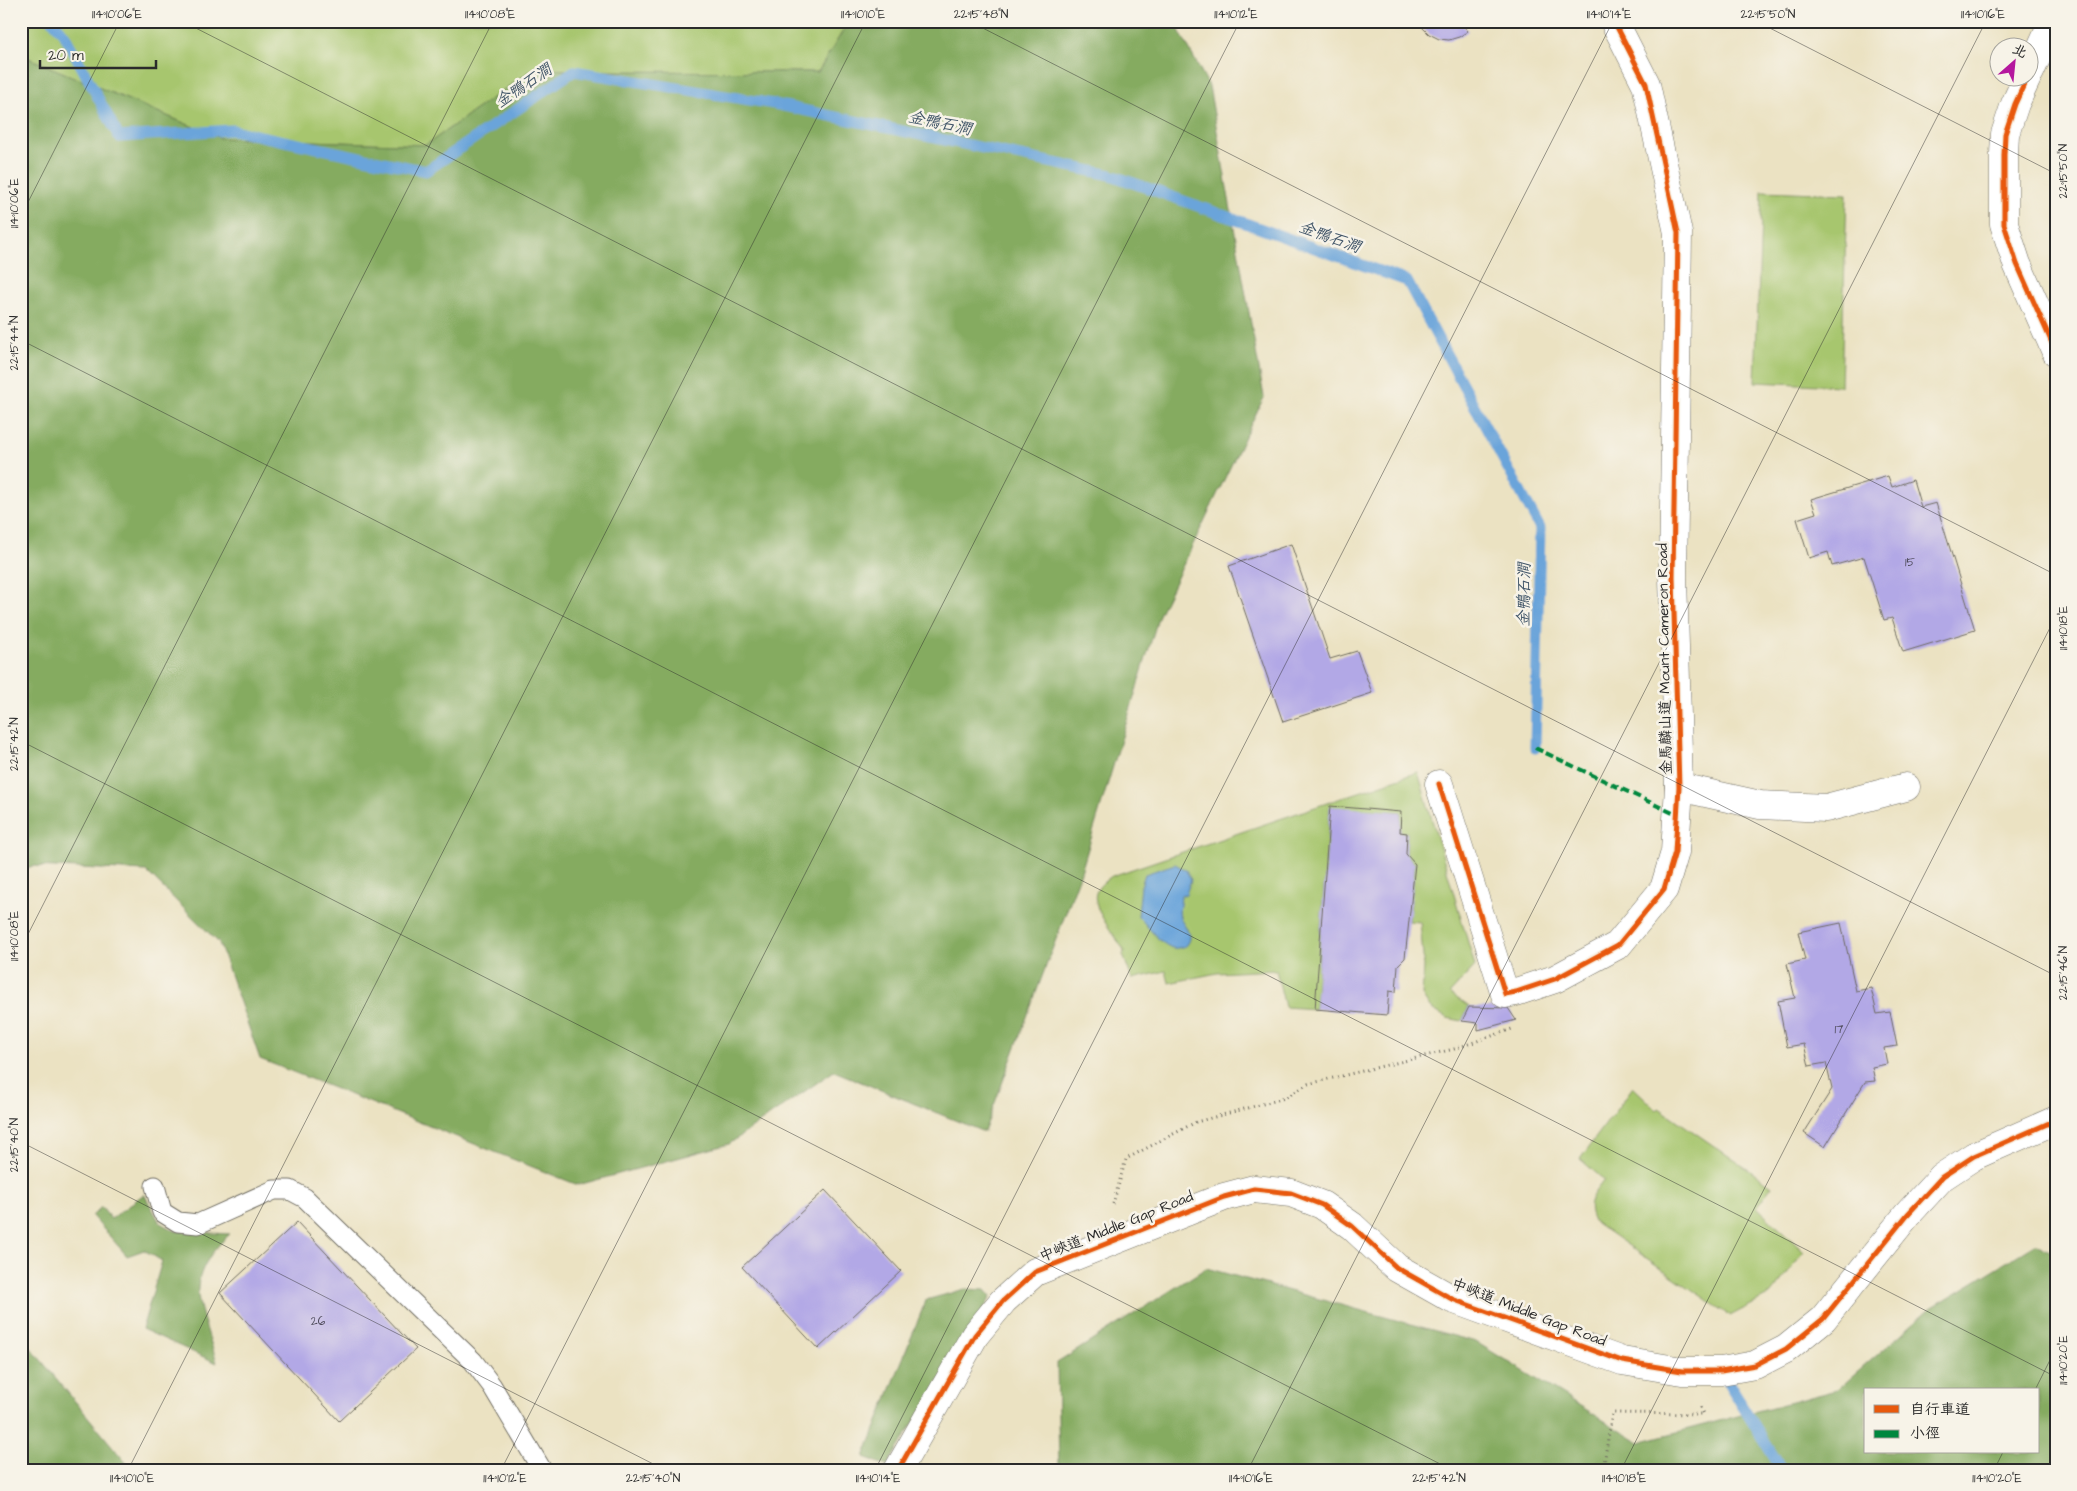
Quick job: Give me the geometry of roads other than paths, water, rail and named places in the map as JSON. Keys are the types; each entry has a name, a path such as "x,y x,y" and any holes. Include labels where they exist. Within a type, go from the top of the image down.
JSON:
{"street":[{"name":"金馬麟山道 Mount Cameron Road","path":"1439,784 1505,994 1555,979 1618,945 1664,889 1675,852 1679,787 1673,577 1678,233 1646,84 1614,21"},
{"path":"2040,50 2053,21"},
{"path":"2022,88 2005,134 2004,224 2017,264 2056,352"},
{"path":"1679,787 1760,805 1826,808 1906,787"},
{"name":"中峽道 Middle Gap Road","path":"898,1470 975,1336 1003,1301 1036,1272 1224,1197 1254,1189 1291,1193 1322,1205 1352,1226 1397,1268 1452,1299 1622,1361 1682,1370 1721,1371 1756,1365 1786,1349 1822,1319 1907,1215 1942,1177 1974,1156 2056,1120"}],"lane":[{"path":"154,1186 162,1212 178,1222 198,1224 274,1190 290,1190 305,1198 473,1361 492,1386 542,1470"}],"water":[{"path":"1175,864 1186,870 1191,880 1186,894 1181,896 1179,912 1190,934 1190,938 1186,946 1172,948 1161,941 1138,916 1141,886 1145,874"}],"waterway":[{"name":"金鴨石澗","path":"53,21 64,34 119,137 232,130 426,171 574,71 774,104 1111,175 1407,281 1540,528 1535,748"},
{"path":"1721,1371 1782,1470"}]}
